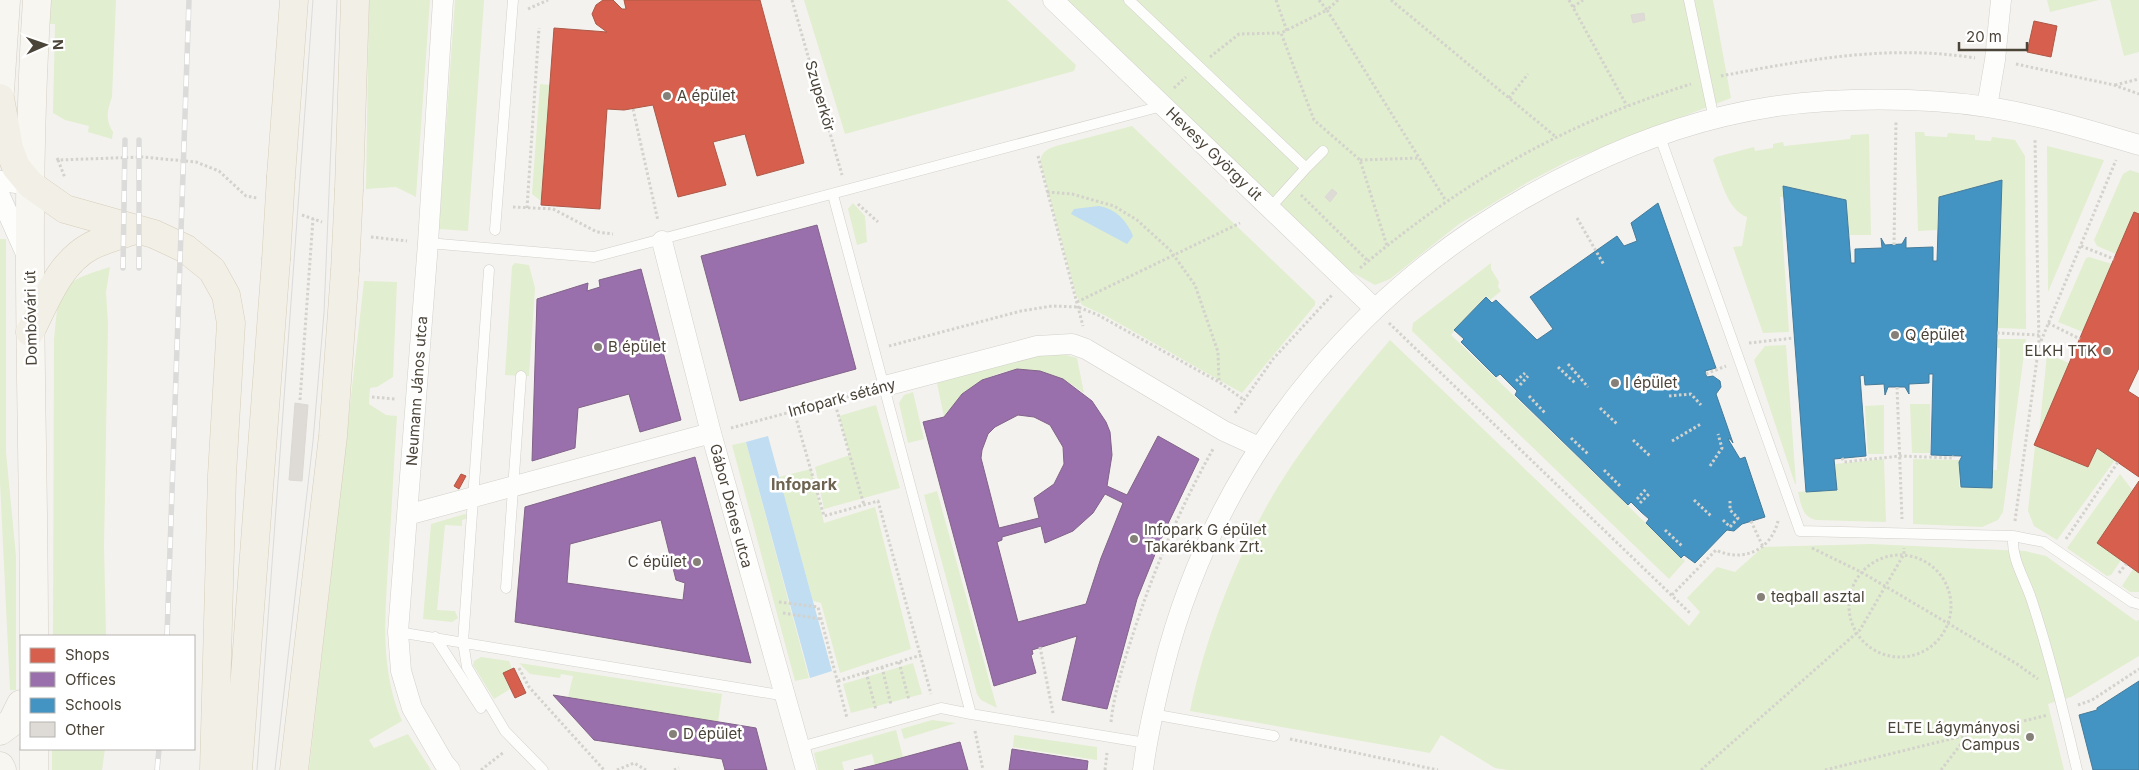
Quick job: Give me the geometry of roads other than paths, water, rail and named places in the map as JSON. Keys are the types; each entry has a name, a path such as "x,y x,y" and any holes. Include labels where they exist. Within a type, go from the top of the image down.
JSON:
{"main road":[{"path":"0,91 6,0"},
{"name":"Dombóvári út","path":"34,635 30,262 37,0"},
{"path":"238,770 294,0"},
{"path":"294,770 333,436 349,189 354,0"},
{"path":"0,98 9,148 16,167 31,185 65,209 154,234 172,241 200,258 212,270 220,282 230,310 231,341 222,475 214,770"},
{"path":"30,332 57,280 75,257 90,246 135,230"},
{"path":"0,731 12,722 20,706"},
{"path":"34,750 34,770"},
{"path":"0,766 2,770"}],"street":[{"name":"Neumann János utca","path":"443,0 428,243 398,632 401,671 412,708 450,770"},
{"name":"Hevesy György út","path":"1053,0 1162,106 1348,281 1375,309"},
{"path":"1987,107 1995,60 2001,0"},
{"path":"1143,770 1152,714 1168,650 1185,594 1205,544 1259,447 1281,415 1351,331 1448,247 1506,207 1566,175 1659,134 1714,119 1780,106 1828,101 1896,101 1987,107 2036,116 2131,143"},
{"path":"0,181 31,185"},
{"path":"0,196 30,262"},
{"name":"Gábor Dénes utca","path":"662,240 711,433 806,770"},
{"name":"Infopark sétány","path":"885,386 1037,346 1072,344 1086,349 1224,430 1259,447"},
{"path":"407,515 711,433"}],"lane":[{"path":"495,230 513,0"},
{"path":"1129,0 1306,168"},
{"path":"1689,0 1714,119"},
{"path":"428,243 594,258 1162,106"},
{"path":"1659,134 1800,531 2012,536 2044,542 2059,550 2132,602 2139,604"},
{"path":"1270,208 1323,151"},
{"path":"833,195 971,714"},
{"path":"489,270 475,497 463,642 467,667 505,731 543,770"},
{"path":"506,588 521,376"},
{"path":"2012,536 2012,550 2032,601 2063,711 2077,770"},
{"path":"398,632 435,636 786,696"},
{"path":"435,636 481,708"},
{"path":"800,747 941,708 1146,743"},
{"path":"1152,714 1274,736"}],"water":[{"path":"1099,206 1116,213 1128,225 1133,236 1127,244 1071,214 1074,209"},
{"path":"768,436 832,671 810,678 746,442"}],"tram line":[{"path":"257,770 313,0"},
{"path":"275,770 313,441 324,313 337,0"}],"railway":[{"path":"167,635 189,0"},
{"path":"123,268 125,140"},
{"path":"139,140 139,268"},
{"path":"157,770 159,750"}],"place":[{"name":"A épület","path":"667,96"},
{"name":"Q épület","path":"1895,335"},
{"name":"B épület","path":"598,347"},
{"name":"ELKH TTK","path":"2107,351"},
{"name":"I épület","path":"1615,383"},
{"name":"Infopark G épület Takarékbank Zrt.","path":"1134,539"},
{"name":"C épület","path":"697,562"},
{"name":"teqball asztal","path":"1761,597"},
{"name":"D épület","path":"673,734"},
{"name":"ELTE Lágymányosi Campus","path":"2030,737"}],"district":[{"name":"Infopark","path":"804,484"}]}
